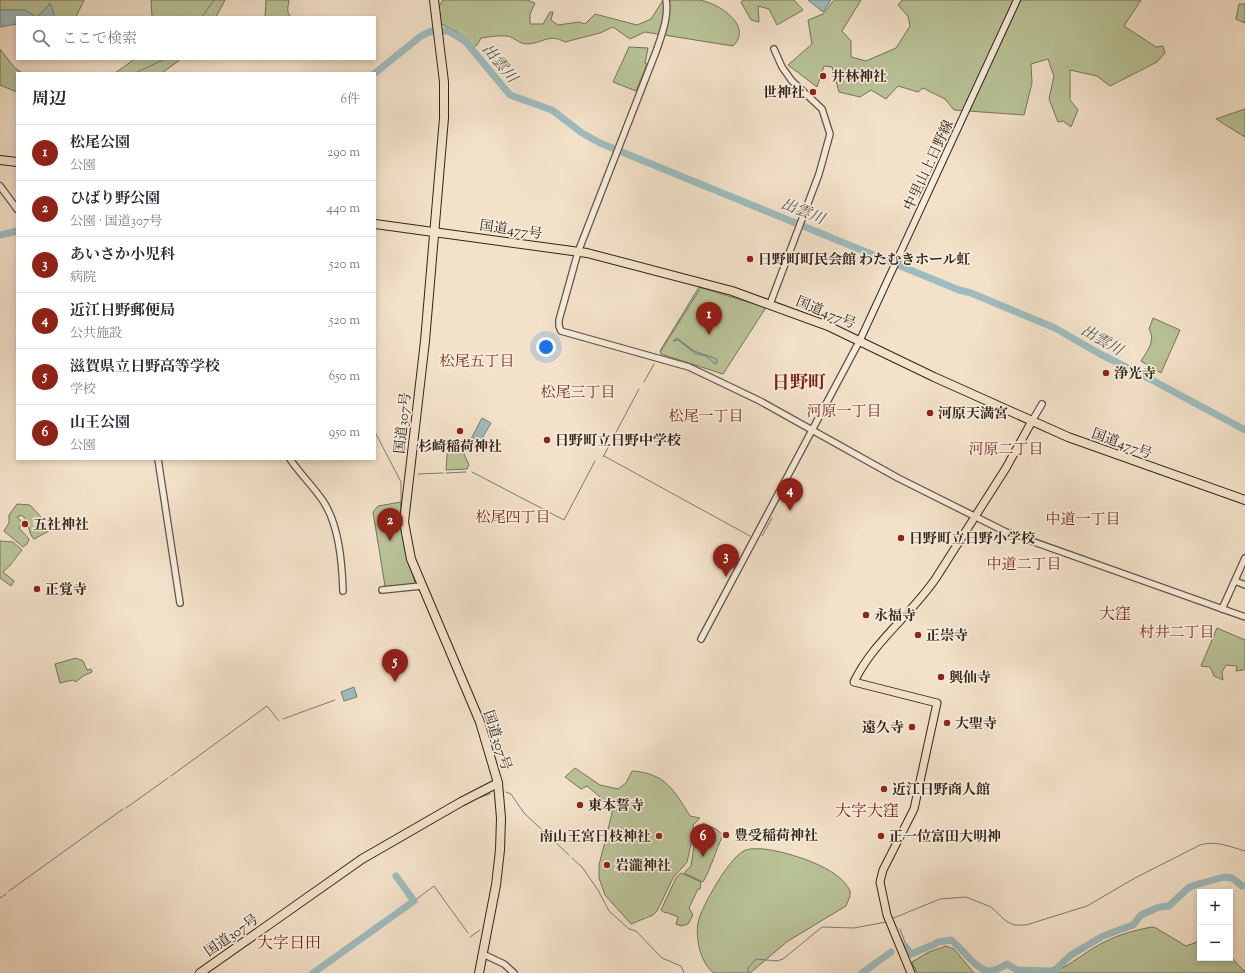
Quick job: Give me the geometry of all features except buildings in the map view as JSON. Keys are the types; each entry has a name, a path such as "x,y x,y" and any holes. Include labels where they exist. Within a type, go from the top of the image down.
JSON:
{"highway":[{"name":"国道307号","path":"200,973 362,859 461,802 498,783 480,722 439,623 421,586 407,545 404,522 421,366 443,76 434,0"},
{"path":"0,160 16,162"},
{"name":"国道477号","path":"376,224 605,256 700,281 804,316 860,340 934,377 1032,422 1093,447 1245,500"},
{"path":"479,973 496,885 500,850 501,818 498,783"}],"main road":[{"name":"中里山上日野線","path":"860,340 1017,0"},
{"path":"910,973 887,915 880,882 881,876 914,808 937,703 854,682 867,658 924,595 1006,468 1032,422"}],"street":[{"path":"666,0 667,7 661,38 578,252 559,320 561,331 689,367 720,381 813,430 885,471 1006,532 1245,617"},
{"path":"770,304 827,149 829,131 822,109 792,81 782,67 774,49"},
{"path":"0,186 16,208"},
{"path":"701,639 860,340"},
{"path":"1032,422 1042,404"},
{"path":"158,460 180,603"},
{"path":"291,460 320,497 331,516 336,534 343,591"},
{"path":"1222,609 1245,558"},
{"path":"1235,581 1245,585"},
{"path":"382,590 421,586"},
{"path":"483,954 504,964 514,973"}],"green space":[{"path":"0,0 84,0 76,16 16,16 16,23 0,11"},
{"path":"151,0 225,0 217,16 152,16"},
{"path":"266,0 289,0 288,11 290,16 265,16"},
{"path":"443,0 527,0 535,3 530,14 530,24 543,24 550,12 553,12 551,20 558,25 579,22 585,24 595,14 637,25 651,19 663,0 698,0 715,5 731,16 739,31 738,38 733,46 645,32 630,39 613,27 600,33 565,42 559,39 550,38 527,44 521,43 509,36 500,36 481,38 474,47 457,32 441,24 439,6"},
{"path":"744,0 794,0 803,10 777,25 769,9 758,6 759,22 751,20 741,2"},
{"path":"834,0 861,0 842,31 851,41 851,57 866,61 896,48 910,26 908,16 898,5 902,0 1141,0 1124,26 1156,47 1163,46 1165,53 1157,62 1110,86 1097,76 1070,70 1070,100 1078,110 1071,127 1063,121 1058,122 1049,99 1054,76 1048,59 1031,64 1032,83 1024,115 954,110 945,99 923,88 918,92 898,86 886,99 871,90 860,97 839,92 832,67 824,66 817,87 788,65 812,44 808,20 823,14"},
{"path":"1239,4 1245,4 1245,23 1236,19"},
{"path":"629,47 648,48 645,63 647,64 636,91 613,82"},
{"path":"0,49 14,67 21,72 16,72 16,92 0,85"},
{"path":"134,60 180,60 163,72 116,72"},
{"path":"1245,109 1245,137 1216,119"},
{"path":"699,287 764,307 765,309 723,374 661,354 660,351"},
{"path":"1153,318 1180,330 1161,373 1141,361 1150,346 1152,338 1149,329"},
{"path":"459,443 469,465 467,469 446,470 448,444"},
{"path":"401,502 401,522 404,545 415,583 411,586 388,587 385,586 373,512 378,506"},
{"path":"17,504 30,505 42,518 49,531 34,539 25,518 22,515 17,517 23,523 19,528 29,539 27,544 23,547 4,531 9,523 9,515"},
{"path":"0,541 13,542 22,550 11,565 3,572 14,581 11,586 0,578"},
{"path":"1217,628 1245,640 1245,669 1236,671 1237,666 1226,665 1222,672 1223,680 1214,676 1210,667 1201,666"},
{"path":"76,658 83,661 87,670 91,669 92,672 83,676 76,682 73,680 60,683 55,664"},
{"path":"575,768 600,785 618,789 626,783 632,771 653,775 667,784 679,798 690,816 700,818 693,825 694,831 687,862 673,878 657,911 653,915 631,924 605,895 599,878 599,865 612,813 612,807 587,786 581,789 565,777"},
{"path":"703,823 716,829 723,835 703,882 684,873 691,866 696,833"},
{"path":"764,849 799,857 825,868 836,875 844,882 850,891 850,896 846,906 788,941 750,973 714,973 709,969 702,957 698,943 697,929 700,915 718,882 733,861 746,850"},
{"path":"681,873 701,882 700,889 698,889 689,908 693,915 688,924 681,926 676,924 678,917 666,912 665,913 661,910 676,878"},
{"path":"1152,927 1186,946 1197,942 1197,961 1233,961 1233,959 1244,971 1245,970 1245,973 1052,973 1068,965 1106,941 1136,930"},
{"path":"946,946 954,949 974,973 917,973 912,962 929,952"}],"water":[{"path":"808,0 831,0 823,12"},
{"path":"50,3 55,16 37,16 46,9"},
{"path":"0,10 25,10 34,16 16,16 16,24 0,27"},
{"path":"677,338 694,351 717,359 717,363 715,364 706,356 696,354 678,340 673,341"},
{"path":"482,418 491,423 477,447 469,443"},
{"path":"354,687 357,697 344,701 341,692"}],"waterway":[{"path":"203,16 214,0"},
{"name":"出雲川","path":"376,72 421,36 432,31 448,31 465,41 510,95 552,110 582,133 600,143 1055,328 1100,354 1245,430"},
{"path":"137,72 163,60"},
{"name":"出雲川","path":"0,235 16,231"},
{"path":"661,351 700,289"},
{"path":"644,382 654,364"},
{"path":"614,436 639,389"},
{"path":"376,434 401,482 401,513"},
{"path":"603,457 610,444"},
{"path":"604,456 750,536"},
{"path":"472,472 564,520 595,461"},
{"path":"446,473 466,472"},
{"path":"418,474 443,473"},
{"path":"762,536 772,518"},
{"path":"283,719 335,700"},
{"path":"171,776 267,706 279,721"},
{"path":"126,808 168,778"},
{"path":"506,792 511,794 524,813 569,855"},
{"path":"478,798 490,794"},
{"path":"9,891 123,809"},
{"path":"891,919 940,899 966,897 991,907 1006,921 1014,925 1026,925 1087,906 1135,878 1200,845 1212,843 1245,851"},
{"path":"572,858 582,867 598,890 609,911 629,929 636,931 662,958 681,966 684,973"},
{"path":"313,973 414,901 396,876"},
{"path":"1161,907 1169,906 1188,888 1224,877 1232,878 1242,886"},
{"path":"414,901 434,886 468,933"},
{"path":"0,898 6,894"},
{"path":"938,942 951,940 974,963 984,970 996,970 1007,964 1017,970 1050,971 1055,970 1071,955 1103,936 1133,925 1141,915 1157,908"},
{"path":"748,973 748,968 756,959 777,961 783,959 822,927 854,928 886,922"},
{"path":"900,929 906,945"},
{"path":"470,937 480,930"},
{"path":"905,946 911,954 935,944"},
{"path":"862,973 891,952"}],"place":[{"name":"井林神社","path":"823,76"},
{"name":"世神社","path":"813,92"},
{"name":"日野町町民会館 わたむきホール虹","path":"750,259"},
{"name":"松尾公園","path":"709,335"},
{"name":"浄光寺","path":"1106,373"},
{"name":"河原天満宮","path":"930,413"},
{"name":"杉崎稲荷神社","path":"460,431"},
{"name":"日野町立日野中学校","path":"547,440"},
{"name":"近江日野郵便局","path":"790,511"},
{"name":"五社神社","path":"25,524"},
{"name":"日野町立日野小学校","path":"901,538"},
{"name":"ひばり野公園","path":"390,541"},
{"name":"あいさか小児科","path":"726,577"},
{"name":"正覚寺","path":"37,589"},
{"name":"永福寺","path":"866,615"},
{"name":"正崇寺","path":"918,635"},
{"name":"興仙寺","path":"941,677"},
{"name":"滋賀県立日野高等学校","path":"395,682"},
{"name":"大聖寺","path":"947,723"},
{"name":"遠久寺","path":"912,727"},
{"name":"近江日野商人館","path":"884,789"},
{"name":"東本誓寺","path":"580,805"},
{"name":"豊受稲荷神社","path":"726,835"},
{"name":"南山王宮日枝神社","path":"659,836"},
{"name":"正一位富田大明神","path":"881,836"},
{"name":"山王公園","path":"703,857"},
{"name":"岩瀧神社","path":"607,865"}],"district":[{"name":"松尾五丁目","path":"477,361"},
{"name":"日野町","path":"799,382"},
{"name":"松尾三丁目","path":"578,392"},
{"name":"河原一丁目","path":"844,411"},
{"name":"松尾一丁目","path":"706,416"},
{"name":"河原二丁目","path":"1006,449"},
{"name":"松尾四丁目","path":"513,517"},
{"name":"中道一丁目","path":"1083,519"},
{"name":"中道二丁目","path":"1024,564"},
{"name":"大窪","path":"1115,613"},
{"name":"村井二丁目","path":"1177,632"},
{"name":"大字大窪","path":"867,810"},
{"name":"大字日田","path":"289,942"}]}
